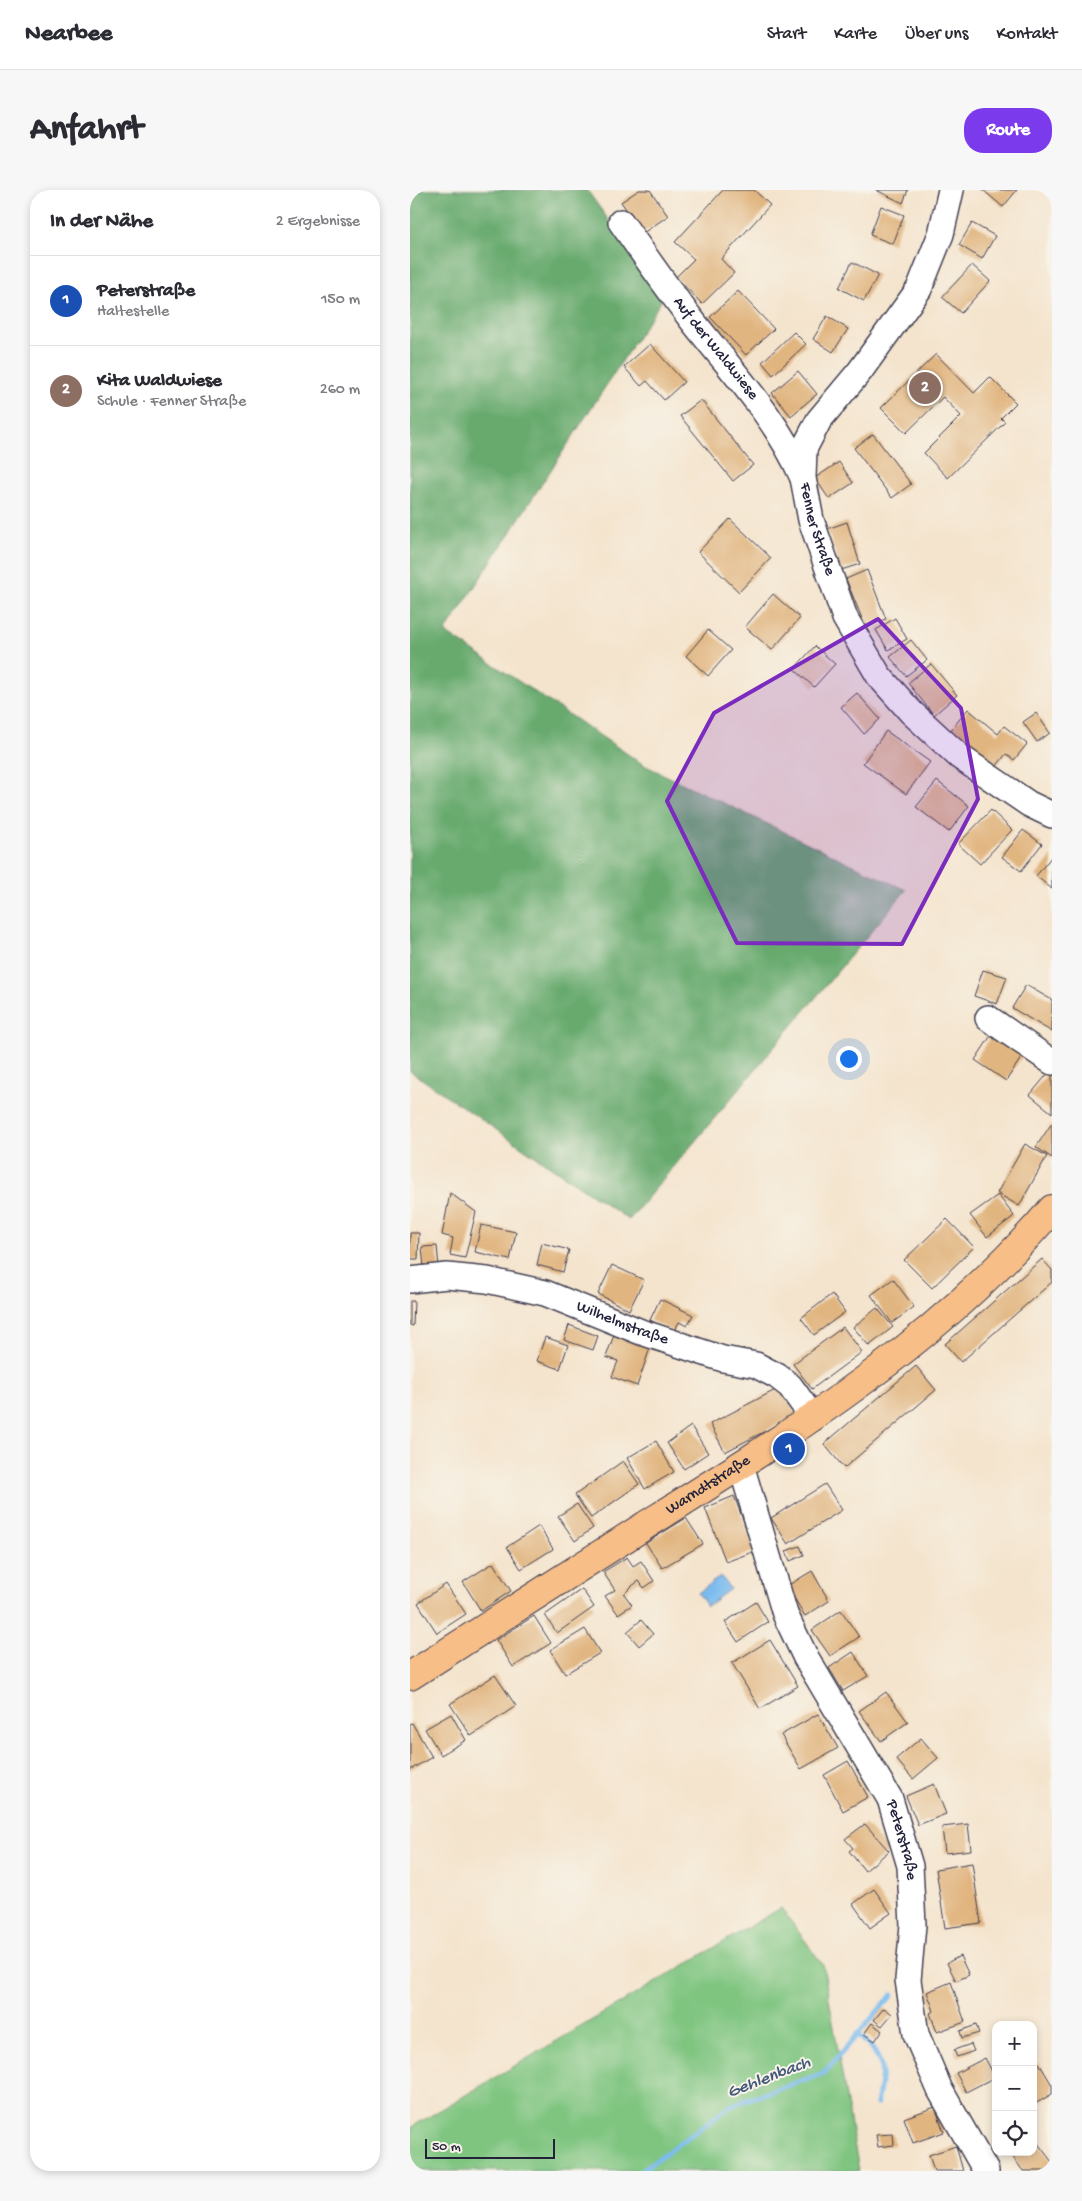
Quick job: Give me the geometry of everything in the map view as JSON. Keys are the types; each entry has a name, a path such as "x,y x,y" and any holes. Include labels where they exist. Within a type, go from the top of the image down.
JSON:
{"main road":[{"name":"Warndtstraße","path":"410,1676 813,1418 938,1324 1029,1235 1052,1209"}],"street":[{"name":"Fenner Straße","path":"951,190 940,234 919,289 860,371 818,420 804,449 803,478 810,520 845,618 879,676 910,712 960,757 1029,804 1052,815"},
{"name":"Auf der Waldwiese","path":"621,222 694,322 777,429 790,448 803,478"},
{"path":"988,1018 1052,1062"},
{"name":"Wilhelmstraße","path":"410,1280 447,1276 486,1280 545,1293 640,1332 722,1359 756,1365 777,1376 790,1386 813,1418"},
{"name":"Peterstraße","path":"741,1465 785,1614 805,1656 890,1799 910,1866 912,1925 908,1980 916,2034 940,2090 986,2171"}],"highlighted area":[{"path":"878,619 961,708 978,799 902,944 737,943 667,801 714,713"}],"green space":[{"path":"410,190 587,190 664,297 445,632 644,765 906,890 629,1220 410,1071"},
{"path":"781,1908 823,1965 859,2171 410,2171 410,2128"}],"water":[{"path":"721,1576 730,1589 707,1606 698,1593"}],"building":[{"path":"639,190 650,190 668,216 643,233 621,202"},
{"path":"723,190 754,190 770,205 721,259 734,273 702,304 676,277 694,259 675,242"},
{"path":"876,190 908,190 903,203"},
{"path":"983,190 1017,190 1003,207"},
{"path":"881,206 904,215 893,244 870,235"},
{"path":"972,223 995,236 982,259 959,245"},
{"path":"852,262 878,275 864,301 839,288"},
{"path":"972,265 990,281 961,313 942,297"},
{"path":"738,291 774,329 746,355 710,317"},
{"path":"827,316 848,329 833,352 813,339"},
{"path":"794,332 806,344 773,375 762,362"},
{"path":"650,344 684,382 664,400 647,381 641,386 624,367"},
{"path":"936,354 974,393 990,377 1016,403 1001,418 1005,422 948,478 924,453 961,416 943,397 906,433 881,408"},
{"path":"798,371 817,394 791,416 772,393"},
{"path":"701,400 753,465 733,481 680,416"},
{"path":"873,434 911,484 892,498 854,448"},
{"path":"839,462 853,483 829,499 815,478"},
{"path":"730,519 771,558 739,592 698,552"},
{"path":"847,522 860,564 841,570 827,529"},
{"path":"867,570 886,619 865,626 846,579"},
{"path":"773,594 800,618 772,650 745,627"},
{"path":"895,618 907,639 888,650 876,630"},
{"path":"708,630 731,650 708,676 686,656"},
{"path":"911,640 927,660 906,676 890,657"},
{"path":"815,646 835,664 814,687 794,669"},
{"path":"931,664 957,695 934,715 908,683"},
{"path":"857,693 880,719 864,734 841,707"},
{"path":"968,709 998,734 1004,726 1027,744 1014,760 1006,754 995,768 950,731"},
{"path":"1036,713 1050,733 1037,742 1023,722"},
{"path":"886,731 930,762 906,794 863,763"},
{"path":"937,781 969,806 949,832 916,807"},
{"path":"991,810 1012,830 980,864 958,844"},
{"path":"1023,830 1042,844 1021,871 1002,857"},
{"path":"1052,856 1052,889 1036,876"},
{"path":"983,970 1007,977 997,1004 974,996"},
{"path":"1026,985 1052,1000 1052,1032 1012,1008"},
{"path":"994,1031 1025,1052 1006,1081 975,1060"},
{"path":"1050,1071 1052,1073 1052,1113 1030,1095"},
{"path":"1052,1123 1052,1158 1036,1147"},
{"path":"1025,1144 1047,1156 1019,1206 997,1193"},
{"path":"450,1193 476,1212 465,1258 450,1255 453,1238 442,1235"},
{"path":"998,1195 1014,1216 987,1237 970,1215"},
{"path":"947,1219 974,1247 932,1288 904,1260"},
{"path":"481,1225 516,1232 510,1260 475,1252"},
{"path":"410,1233 419,1233 418,1259 410,1259"},
{"path":"542,1243 569,1250 563,1272 537,1265"},
{"path":"437,1246 439,1267 424,1268 422,1247"},
{"path":"1042,1259 1052,1270 1052,1282 961,1362 945,1344"},
{"path":"612,1265 644,1280 629,1310 598,1294"},
{"path":"893,1279 914,1307 892,1323 871,1295"},
{"path":"832,1294 845,1312 814,1335 801,1318"},
{"path":"660,1299 693,1315 687,1326 679,1322 674,1332 650,1320"},
{"path":"410,1301 414,1301 413,1326 410,1325"},
{"path":"877,1308 893,1327 869,1346 853,1327"},
{"path":"569,1325 598,1336 593,1350 564,1340"},
{"path":"843,1327 862,1352 812,1389 793,1364"},
{"path":"615,1332 651,1345 637,1386 612,1377 618,1361 606,1357"},
{"path":"545,1337 568,1345 560,1369 537,1361"},
{"path":"916,1366 936,1390 844,1468 824,1444"},
{"path":"781,1387 796,1415 725,1452 710,1424"},
{"path":"691,1426 708,1453 684,1469 667,1443"},
{"path":"656,1441 674,1472 645,1489 627,1458"},
{"path":"623,1461 639,1484 591,1518 575,1495"},
{"path":"825,1484 842,1510 788,1544 771,1518"},
{"path":"734,1496 755,1551 726,1562 705,1508"},
{"path":"577,1504 593,1528 575,1541 558,1516"},
{"path":"686,1518 703,1544 662,1568 646,1543"},
{"path":"539,1526 553,1549 521,1569 507,1547"},
{"path":"800,1546 804,1555 790,1561 786,1551"},
{"path":"627,1557 633,1566 641,1561 654,1581 644,1588 639,1581 632,1586 624,1594 632,1605 618,1614 605,1596 615,1590 603,1572"},
{"path":"493,1563 511,1591 481,1611 463,1582"},
{"path":"812,1571 829,1601 805,1616 787,1586"},
{"path":"446,1584 466,1614 437,1633 418,1603"},
{"path":"582,1589 594,1607 557,1633 545,1615"},
{"path":"756,1602 768,1622 738,1642 725,1622"},
{"path":"841,1610 859,1637 830,1656 812,1630"},
{"path":"534,1616 551,1643 513,1667 496,1640"},
{"path":"641,1620 653,1634 639,1646 627,1632"},
{"path":"585,1629 600,1653 565,1674 550,1650"},
{"path":"770,1640 798,1686 760,1709 732,1663"},
{"path":"853,1652 868,1676 843,1691 829,1668"},
{"path":"495,1675 516,1706 471,1736 450,1704"},
{"path":"886,1692 908,1722 881,1741 859,1711"},
{"path":"451,1714 466,1740 441,1755 425,1729"},
{"path":"818,1714 838,1748 801,1769 781,1735"},
{"path":"412,1723 432,1757 410,1770 410,1724"},
{"path":"921,1738 938,1758 913,1779 896,1759"},
{"path":"848,1761 868,1797 843,1811 824,1775"},
{"path":"934,1784 946,1814 918,1825 906,1796"},
{"path":"865,1824 889,1851 865,1871 849,1851 853,1848 845,1839"},
{"path":"968,1824 971,1850 945,1853 942,1827"},
{"path":"972,1863 981,1923 945,1928 936,1869"},
{"path":"874,1889 891,1913 870,1928 853,1904"},
{"path":"960,1956 969,1975 956,1981 947,1963"},
{"path":"951,1982 965,2022 937,2032 930,2013 934,2011 927,1992"},
{"path":"884,2008 892,2014 882,2026 874,2020"},
{"path":"872,2023 882,2031 875,2041 864,2034"},
{"path":"976,2025 979,2033 962,2038 960,2031"},
{"path":"971,2044 974,2051 957,2057 954,2050"},
{"path":"985,2058 992,2071 992,2079 966,2092 956,2073"},
{"path":"1039,2063 1052,2085 1052,2094 1037,2103 1037,2066"},
{"path":"935,2107 944,2132 913,2143 904,2118"},
{"path":"893,2134 894,2145 878,2147 876,2135"},
{"path":"1037,2142 1052,2162 1052,2171 1023,2171 1012,2156 1037,2156"},
{"path":"956,2146 963,2171 934,2171 929,2155"}],"waterway":[{"name":"Gehlenbach","path":"641,2171 732,2105 824,2073 892,1995"},
{"path":"857,2034 873,2050 878,2058 881,2081 877,2104"}],"place":[{"name":"Kita Waldwiese","path":"925,388"},
{"name":"Peterstraße","path":"789,1449"}]}
